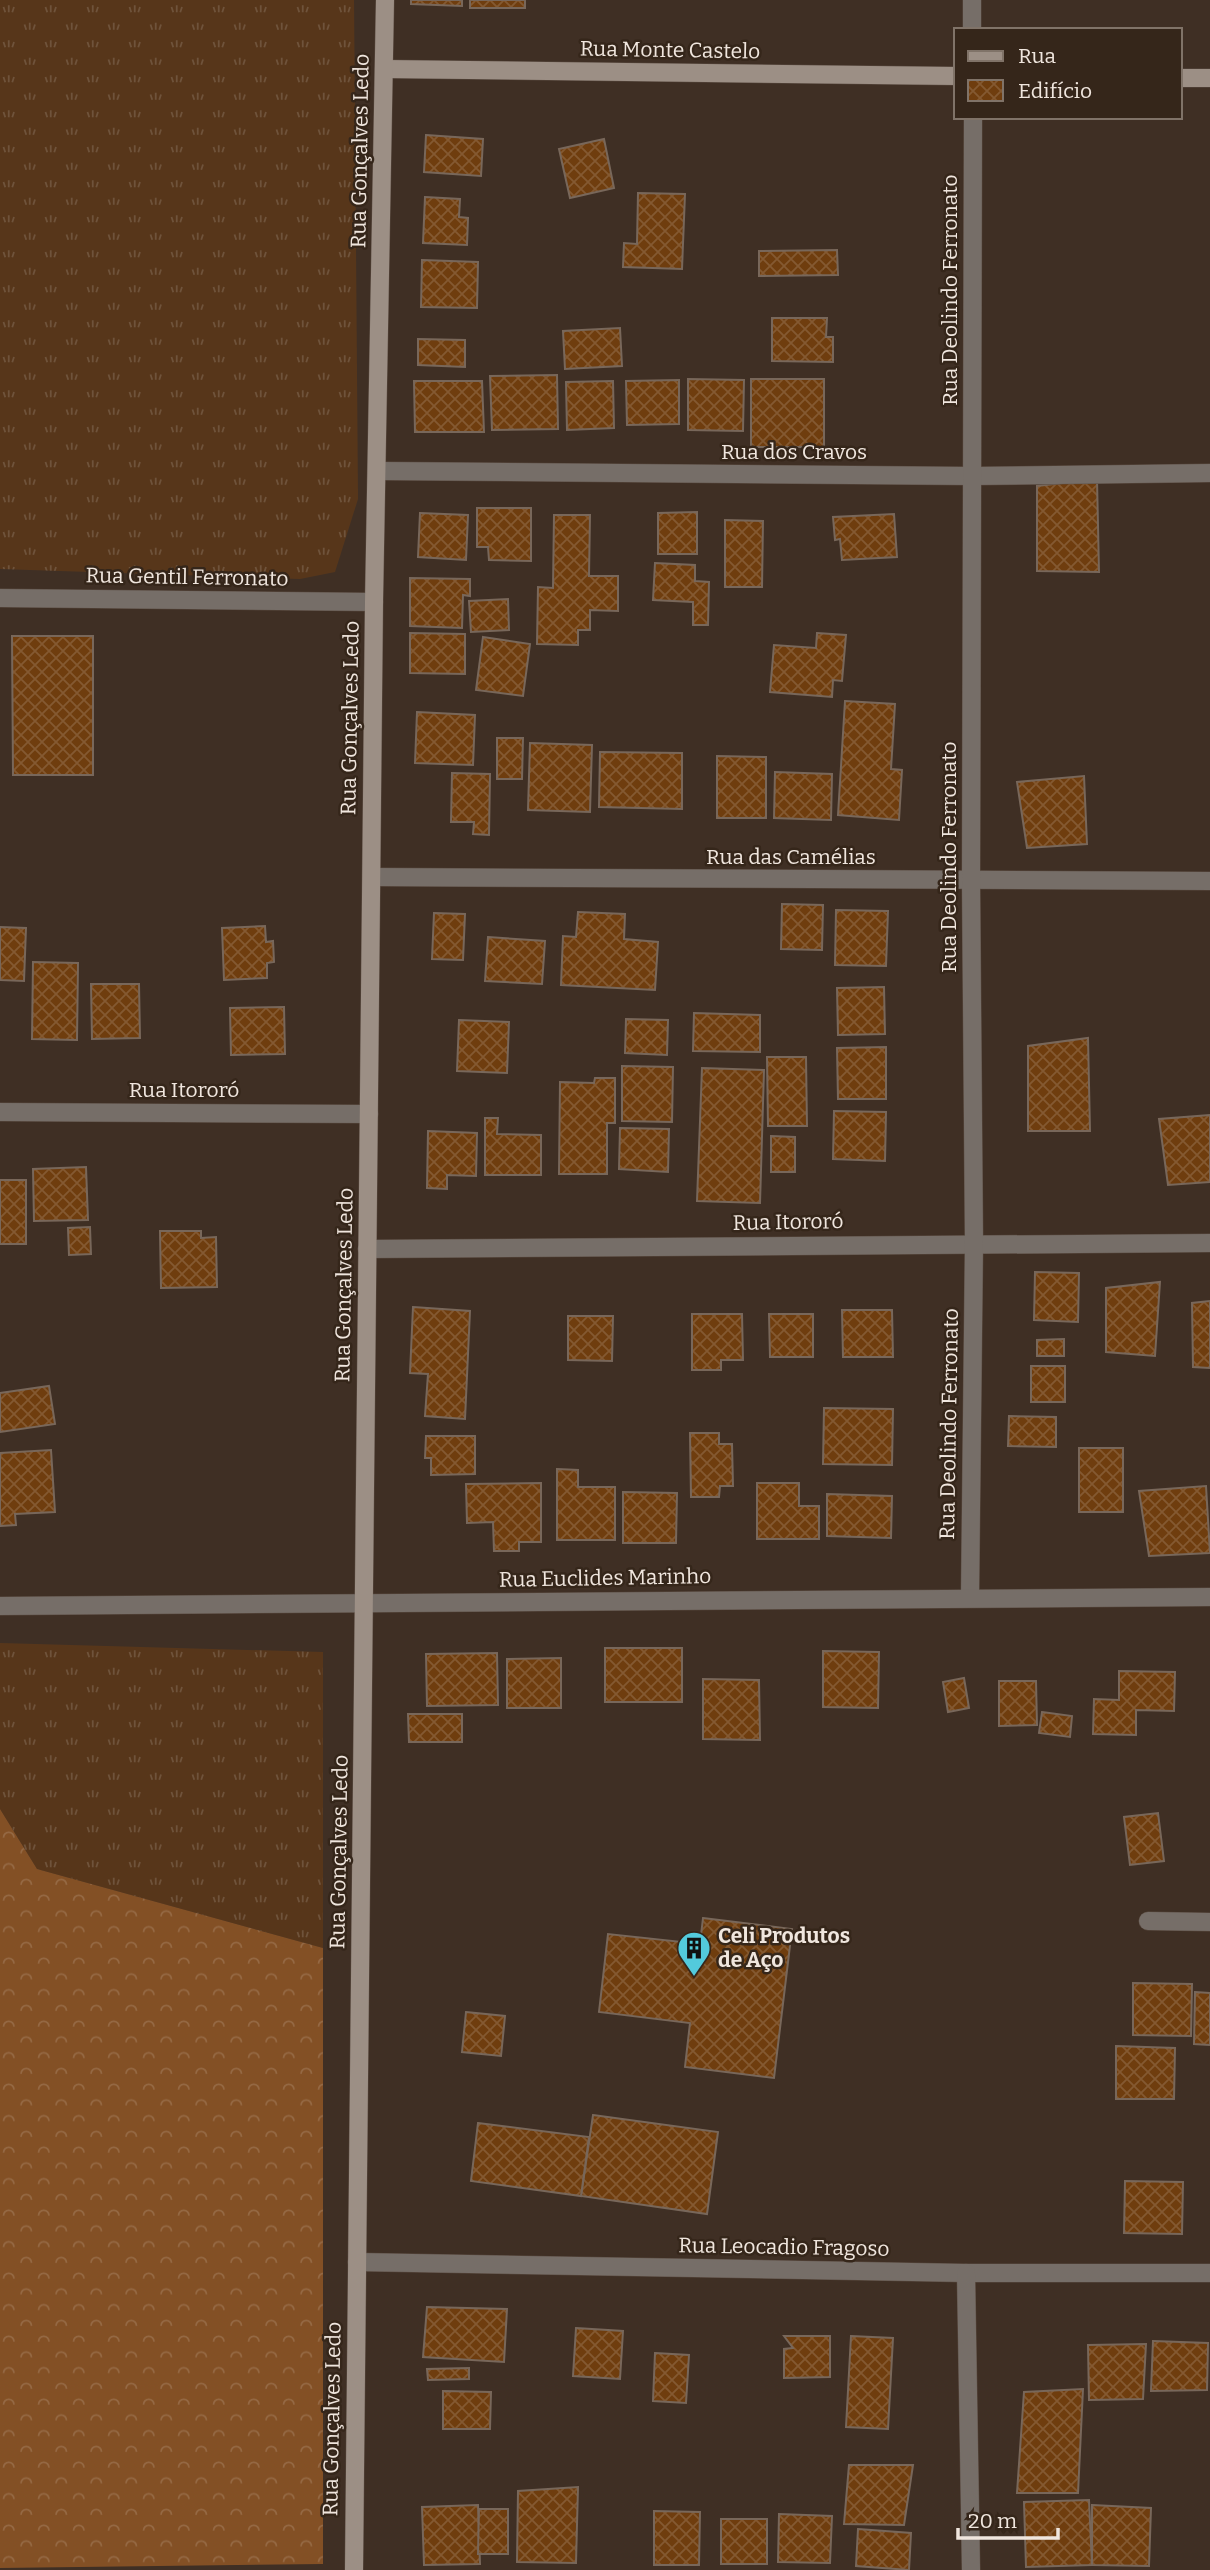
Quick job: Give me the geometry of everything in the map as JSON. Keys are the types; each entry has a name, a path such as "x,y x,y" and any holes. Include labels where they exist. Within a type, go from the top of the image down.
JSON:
{"street":[{"name":"Rua Gonçalves Ledo","path":"354,2570 374,602 385,0"},
{"path":"972,0 972,28"},
{"name":"Rua Monte Castelo","path":"384,69 954,76"},
{"path":"1182,78 1210,78"},
{"name":"Rua Deolindo Ferronato","path":"970,1598 974,1243 971,881 973,119"},
{"name":"Rua dos Cravos","path":"378,471 972,476 1210,473"},
{"name":"Rua Gentil Ferronato","path":"0,598 374,602"},
{"name":"Rua das Camélias","path":"372,877 1210,881"},
{"name":"Rua Itororó","path":"0,1112 369,1114"},
{"name":"Rua Itororó","path":"367,1249 1210,1243"},
{"name":"Rua Euclides Marinho","path":"0,1606 1210,1597"},
{"path":"1148,1922 1210,1922"},
{"name":"Rua Leocadio Fragoso","path":"357,2262 966,2273 1210,2273"},
{"path":"966,2273 971,2570"}],"green space":[{"path":"0,0 354,0 358,499 335,572 300,579 0,569"},
{"path":"0,1643 323,1652 323,1948 37,1869 0,1809"},
{"path":"0,1809 37,1869 323,1948 323,2564 0,2568"}],"building":[{"path":"411,0 462,0 462,6 411,4"},
{"path":"470,0 525,0 525,8 470,8"},
{"path":"426,135 483,139 481,176 424,172"},
{"path":"604,139 614,188 570,198 559,149"},
{"path":"638,193 685,194 682,269 623,267 624,243 637,244"},
{"path":"425,197 460,199 459,217 468,218 467,245 423,243"},
{"path":"837,250 838,275 759,276 759,251"},
{"path":"422,260 478,262 477,308 421,307"},
{"path":"772,318 827,318 826,337 833,337 833,362 772,361"},
{"path":"620,328 622,366 565,369 563,331"},
{"path":"418,339 465,340 465,367 418,365"},
{"path":"557,375 558,429 492,430 490,376"},
{"path":"688,379 744,380 743,431 688,430"},
{"path":"751,379 824,379 824,447 751,447"},
{"path":"679,380 679,424 627,425 626,381"},
{"path":"414,381 482,381 484,432 415,432"},
{"path":"613,381 614,428 567,430 566,382"},
{"path":"1097,479 1099,572 1037,571 1037,486"},
{"path":"477,508 531,508 531,561 489,560 488,547 477,547"},
{"path":"697,512 697,554 658,554 658,513"},
{"path":"420,513 468,515 466,560 418,557"},
{"path":"894,514 897,557 842,560 840,539 835,540 833,517"},
{"path":"554,515 590,515 589,576 618,576 618,611 590,610 590,630 578,630 578,645 537,644 538,587 553,588"},
{"path":"725,520 763,521 762,587 725,587"},
{"path":"655,563 695,565 695,581 709,582 708,625 693,625 693,602 653,600"},
{"path":"410,578 470,579 470,596 463,595 462,628 410,626"},
{"path":"508,599 509,630 471,632 469,601"},
{"path":"410,633 465,634 465,674 410,673"},
{"path":"817,633 846,635 842,681 833,680 832,697 770,692 774,645 816,648"},
{"path":"12,636 93,636 93,775 13,775"},
{"path":"483,637 530,644 523,696 476,690"},
{"path":"845,701 895,704 891,769 902,770 899,820 838,815"},
{"path":"417,712 475,715 473,765 415,763"},
{"path":"497,738 523,738 522,779 497,779"},
{"path":"530,743 592,745 590,812 528,810"},
{"path":"600,752 682,753 682,809 599,807"},
{"path":"717,756 766,757 766,818 717,818"},
{"path":"775,772 832,774 831,820 774,818"},
{"path":"452,773 490,774 489,835 473,834 474,822 451,822"},
{"path":"1084,776 1087,844 1027,848 1017,782"},
{"path":"782,904 823,905 822,950 781,949"},
{"path":"836,910 888,911 886,966 835,965"},
{"path":"578,912 625,914 624,939 658,942 655,990 561,985 563,936 576,937"},
{"path":"434,913 465,914 463,960 432,959"},
{"path":"265,926 266,942 273,941 274,962 267,963 267,978 224,980 222,928"},
{"path":"0,927 26,928 24,981 0,980"},
{"path":"488,937 545,941 542,984 485,981"},
{"path":"33,962 78,963 77,1040 32,1039"},
{"path":"91,984 139,984 140,1038 92,1039"},
{"path":"884,987 885,1034 838,1035 837,988"},
{"path":"284,1007 285,1054 231,1055 230,1008"},
{"path":"694,1013 760,1015 760,1052 693,1051"},
{"path":"626,1019 668,1020 667,1055 625,1053"},
{"path":"459,1020 509,1022 507,1073 457,1071"},
{"path":"1088,1038 1090,1131 1028,1131 1028,1046"},
{"path":"886,1047 886,1099 838,1099 837,1048"},
{"path":"767,1057 806,1057 807,1126 768,1126"},
{"path":"622,1066 673,1067 672,1122 622,1121"},
{"path":"702,1068 764,1070 760,1203 697,1201"},
{"path":"595,1078 615,1078 615,1123 607,1123 607,1174 559,1174 560,1082 594,1083"},
{"path":"834,1111 886,1112 885,1161 833,1159"},
{"path":"1210,1115 1210,1182 1168,1185 1159,1119"},
{"path":"485,1118 498,1118 497,1134 541,1135 541,1175 485,1175"},
{"path":"620,1128 669,1129 668,1172 619,1169"},
{"path":"428,1131 477,1133 476,1176 447,1175 447,1189 427,1188"},
{"path":"771,1136 795,1137 795,1172 771,1172"},
{"path":"86,1167 88,1220 34,1221 33,1169"},
{"path":"0,1180 26,1180 26,1244 0,1244"},
{"path":"90,1227 91,1254 69,1255 68,1228"},
{"path":"160,1231 201,1231 201,1238 216,1237 217,1287 161,1288"},
{"path":"1035,1272 1079,1273 1078,1322 1034,1320"},
{"path":"1160,1282 1155,1356 1106,1352 1106,1288"},
{"path":"1210,1301 1210,1368 1193,1367 1192,1303"},
{"path":"413,1307 470,1311 465,1419 425,1416 428,1374 410,1373"},
{"path":"842,1310 892,1310 893,1357 843,1357"},
{"path":"692,1314 742,1314 743,1360 721,1360 721,1370 692,1370"},
{"path":"769,1314 813,1314 813,1357 770,1357"},
{"path":"568,1316 613,1316 612,1361 568,1360"},
{"path":"1064,1339 1064,1356 1037,1356 1037,1340"},
{"path":"1031,1366 1065,1366 1065,1402 1031,1402"},
{"path":"49,1386 55,1424 0,1432 0,1393"},
{"path":"824,1408 893,1409 892,1465 823,1464"},
{"path":"1009,1416 1056,1417 1056,1447 1008,1446"},
{"path":"690,1433 719,1433 719,1444 732,1444 733,1486 720,1486 719,1497 691,1497"},
{"path":"426,1436 475,1436 475,1474 431,1475 431,1458 425,1458"},
{"path":"1079,1448 1123,1448 1123,1512 1079,1512"},
{"path":"51,1450 55,1512 15,1514 16,1525 0,1526 0,1453"},
{"path":"557,1469 578,1470 578,1487 615,1487 615,1540 557,1540"},
{"path":"541,1483 541,1542 519,1542 519,1551 494,1551 493,1522 467,1523 466,1484"},
{"path":"757,1483 799,1483 799,1506 819,1506 819,1539 757,1539"},
{"path":"1206,1486 1210,1553 1149,1556 1139,1491"},
{"path":"623,1492 677,1493 676,1543 623,1543"},
{"path":"827,1494 892,1496 891,1538 827,1536"},
{"path":"605,1648 682,1648 682,1702 605,1702"},
{"path":"823,1651 879,1652 878,1708 823,1707"},
{"path":"497,1653 498,1705 427,1706 426,1654"},
{"path":"561,1658 561,1708 507,1708 507,1659"},
{"path":"1119,1671 1175,1672 1174,1711 1136,1710 1136,1735 1093,1734 1094,1699 1119,1700"},
{"path":"964,1678 969,1708 948,1712 943,1682"},
{"path":"703,1679 759,1680 760,1740 703,1739"},
{"path":"999,1681 1036,1681 1037,1725 999,1726"},
{"path":"1042,1712 1072,1716 1070,1737 1039,1733"},
{"path":"408,1714 462,1714 462,1742 409,1742"},
{"path":"1158,1813 1164,1861 1130,1865 1124,1817"},
{"name":"Celi Produtos de Aço","path":"703,1918 792,1929 774,2078 685,2067 690,2023 599,2012 608,1934 700,1944"},
{"path":"1133,1983 1192,1984 1191,2036 1133,2035"},
{"path":"1195,1992 1210,1993 1210,2045 1194,2044"},
{"path":"466,2012 505,2016 501,2056 462,2052"},
{"path":"1116,2046 1175,2048 1174,2099 1116,2099"},
{"path":"593,2115 718,2132 707,2214 581,2196"},
{"path":"478,2123 589,2137 581,2196 471,2181"},
{"path":"1125,2181 1183,2182 1182,2234 1124,2233"},
{"path":"427,2307 507,2309 504,2362 423,2357"},
{"path":"576,2328 623,2331 620,2379 573,2376"},
{"path":"784,2336 830,2336 830,2377 784,2378 784,2349 793,2348"},
{"path":"851,2336 893,2338 888,2429 846,2427"},
{"path":"1153,2341 1208,2343 1207,2390 1151,2391"},
{"path":"1146,2344 1143,2399 1089,2400 1088,2345"},
{"path":"655,2353 689,2355 686,2403 653,2401"},
{"path":"469,2368 469,2379 428,2380 427,2369"},
{"path":"1083,2389 1078,2493 1017,2493 1024,2392"},
{"path":"443,2391 491,2392 490,2429 443,2429"},
{"path":"849,2465 913,2465 904,2525 844,2524"},
{"path":"578,2487 576,2563 517,2562 518,2491"},
{"path":"1089,2500 1092,2565 1026,2567 1024,2502"},
{"path":"478,2505 480,2564 424,2565 422,2507"},
{"path":"1092,2505 1151,2508 1149,2566 1092,2565"},
{"path":"479,2509 508,2509 508,2554 478,2554"},
{"path":"654,2511 700,2512 699,2565 654,2565"},
{"path":"779,2514 832,2516 830,2563 778,2562"},
{"path":"721,2519 767,2519 767,2564 721,2564"},
{"path":"858,2529 911,2533 909,2570 856,2566"}],"place":[{"name":"Celi Produtos de Aço","path":"694,1978"}]}
